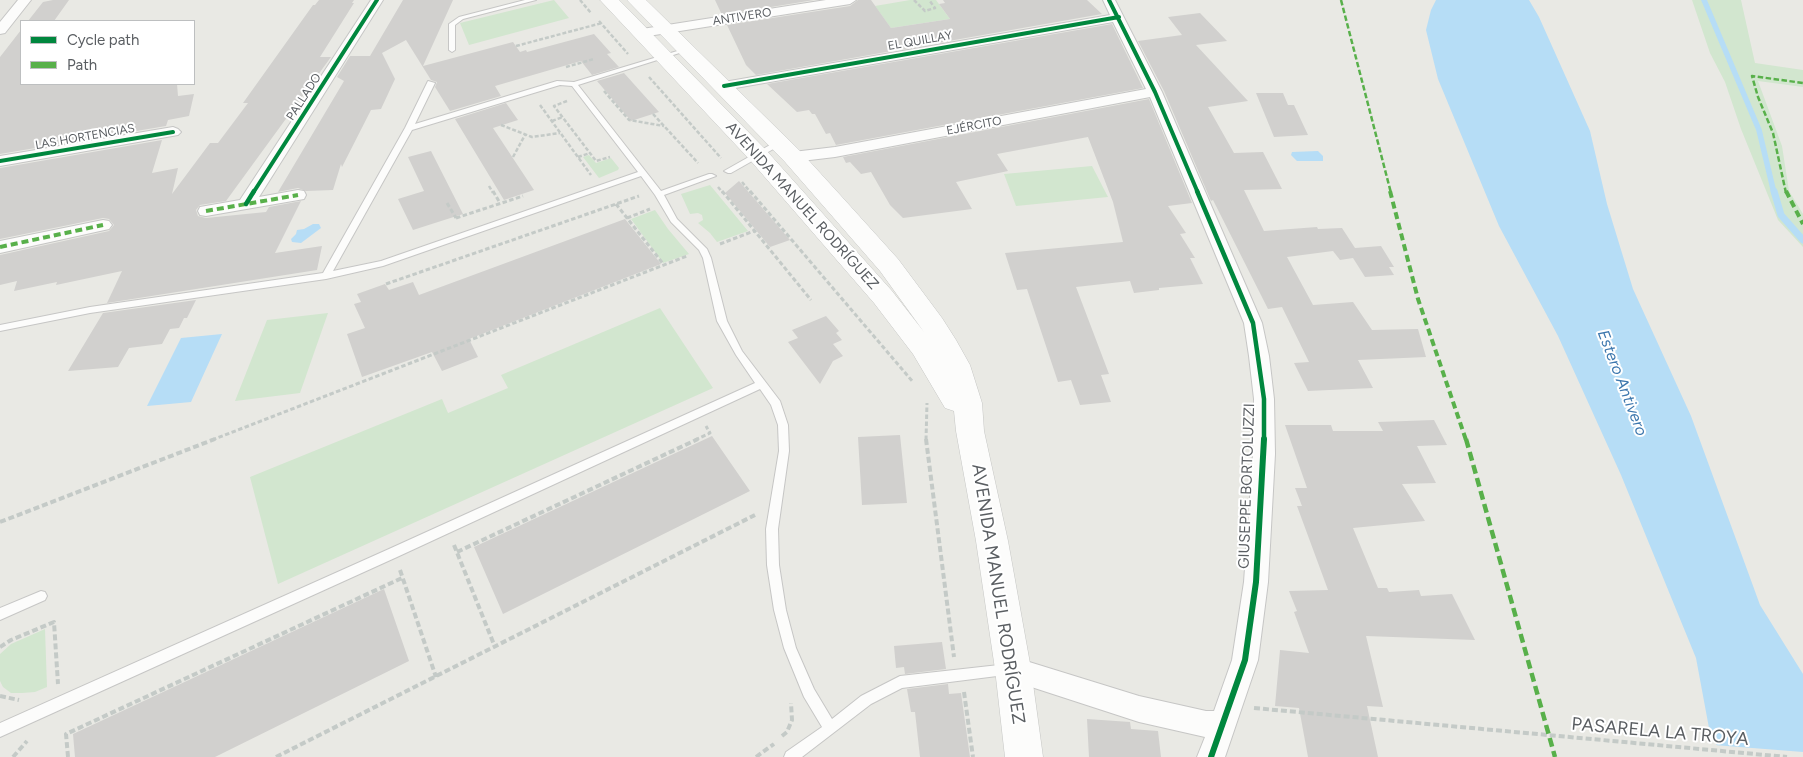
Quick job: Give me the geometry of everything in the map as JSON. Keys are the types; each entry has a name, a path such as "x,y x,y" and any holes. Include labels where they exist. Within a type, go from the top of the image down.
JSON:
{"main road":[{"name":"AVENIDA MANUEL RODRÍGUEZ","path":"610,0 710,104 777,152 888,265 947,347 968,403 970,432 992,541 1013,669 1024,757"},
{"name":"AVENIDA MANUEL RODRÍGUEZ","path":"636,0 729,91 777,152 904,322 944,382 970,432"},
{"path":"710,104 729,91"}],"street":[{"path":"0,30 25,0"},
{"name":"PALLADO","path":"246,204 378,0"},
{"name":"ANTIVERO","path":"642,33 850,0"},
{"name":"GIUSEPPE BORTOLUZZI","path":"1109,0 1155,92 1253,323 1259,356 1264,400 1264,454 1256,582 1245,660 1211,757"},
{"name":"EL QUILLAY","path":"729,91 1119,17"},
{"name":"EJÉRCITO","path":"777,152 835,152 1155,92"},
{"name":"LAS HORTENCIAS","path":"0,161 173,132"},
{"path":"206,211 298,195"},
{"path":"0,247 103,225"},
{"path":"1013,669 1139,709 1206,724 1226,714"}],"lane":[{"path":"452,50 452,24 461,18 533,0"},
{"path":"409,128 560,83 574,84 686,50"},
{"path":"326,276 409,128 431,83"},
{"path":"574,84 659,194 674,220 703,249 707,258 722,320 728,334 739,353 776,404 784,425 784,451 772,530 773,565 780,610 790,648 809,694 830,730"},
{"path":"728,171 777,152"},
{"path":"0,328 100,308 326,276 383,263 643,173"},
{"path":"659,194 710,177"},
{"path":"0,730 394,553 761,384"},
{"path":"0,615 41,596"},
{"path":"791,757 830,730 866,700 900,682 1013,669"}],"path":[{"path":"580,0 632,59"},
{"path":"914,0 925,11 935,8 929,0"},
{"path":"516,46 595,25"},
{"path":"645,73 724,161"},
{"path":"602,89 629,120 664,126"},
{"path":"564,93 569,101 554,106 596,161 612,156"},
{"path":"538,102 593,177"},
{"path":"653,114 710,177 811,300"},
{"path":"551,121 563,117"},
{"path":"501,125 525,136 532,137 560,133"},
{"path":"512,157 525,136"},
{"path":"578,157 590,153"},
{"path":"736,176 916,386"},
{"path":"488,186 500,203"},
{"path":"386,284 641,195"},
{"path":"627,218 652,208 646,202"},
{"path":"447,203 458,223"},
{"path":"616,204 664,265"},
{"path":"716,245 754,231"},
{"path":"0,522 664,265 688,256 690,260"},
{"path":"927,400 925,430 956,664"},
{"path":"457,552 710,433 704,424"},
{"path":"276,757 756,514"},
{"path":"452,540 495,647"},
{"path":"398,565 436,677"},
{"path":"68,757 66,734 402,578"},
{"path":"0,647 11,640 54,622 58,687 67,683"},
{"path":"963,688 973,757"}],"green space":[{"path":"554,0 569,18 469,45 460,23"},
{"path":"910,0 936,0 950,19 891,28 875,6"},
{"path":"1692,0 1741,0 1755,63 1803,70 1803,87 1758,81 1782,146 1789,191 1803,214 1803,247 1778,220 1741,129 1725,82 1710,53"},
{"path":"589,155 596,163 611,158 619,168 599,178 583,157"},
{"path":"1092,166 1108,197 1016,206 1004,174"},
{"path":"710,185 748,231 717,242 698,223 703,220 702,215 698,213 690,214 681,194"},
{"path":"655,210 689,254 663,263 631,219"},
{"path":"660,308 713,388 278,584 250,477 442,399 448,413 508,388 501,375"},
{"path":"328,313 300,393 235,401 267,320"},
{"path":"45,629 47,687 35,692 11,693 3,687 0,681 0,654 11,644"}],"water":[{"name":"Estero Antivero","path":"1436,0 1529,0 1539,17 1590,131 1607,204 1633,289 1691,416 1760,605 1803,674 1803,757 1722,757 1709,728 1696,658 1621,475 1558,336 1499,226 1438,79 1426,30 1431,10"},
{"path":"1318,151 1323,156 1323,161 1297,161 1291,155 1292,152"},
{"path":"313,224 319,224 321,228 301,243 292,242 291,239 297,230 304,229"},
{"path":"222,334 191,402 147,406 181,338"}],"pier":[{"path":"1714,745 1803,752 1803,757 1720,757"}],"building":[{"path":"69,0 55,20 29,20 43,2"},
{"path":"319,0 354,0 352,3 354,3 320,57 331,57 226,201 200,205 196,210 198,216 206,218 266,212 269,207 301,201 275,253 322,246 317,270 107,303 122,271 56,285 57,282 14,291 17,281 0,285 0,255 109,231 114,225 109,219 103,218 0,239 0,168 162,140 152,173 178,168 172,194 210,143 218,143 248,103 243,103 313,5"},
{"path":"403,0 453,0 423,66 513,42 520,52 526,50 527,52 594,34 611,53 607,54 619,67 592,75 581,61 495,86 501,96 450,111 435,87 437,82 431,80 406,40 382,53 395,79 381,109 371,110 342,167 341,164 333,190 306,191 298,188 278,192 344,81 337,77 350,56 370,56"},
{"path":"715,0 814,0 722,15"},
{"path":"858,0 871,0 891,28 950,19 939,4 945,3 943,0 1087,0 1102,14 756,75 746,65 727,25 850,6"},
{"path":"1200,13 1227,41 1196,45 1248,101 1208,107 1234,153 1263,152 1282,189 1244,190 1264,231 1317,227 1318,229 1342,228 1355,248 1381,246 1394,267 1389,267 1394,275 1365,277 1353,258 1340,260 1333,251 1287,257 1313,305 1353,302 1372,330 1418,329 1426,357 1358,360 1373,388 1308,391 1294,363 1309,362 1282,307 1268,309 1213,200 1211,201 1164,91 1138,41 1182,35 1168,17"},
{"path":"1112,24 1143,88 836,145 830,133 826,134 815,114 812,114 809,110 797,112 767,84"},
{"path":"20,31 20,85 177,85 178,96 194,94 189,116 168,120 166,126 0,154 0,57"},
{"path":"624,73 659,112 631,121 597,81"},
{"path":"1256,93 1283,93 1288,105 1294,105 1308,135 1274,137"},
{"path":"1149,99 1192,203 1168,206 1186,233 1180,234 1195,258 1190,258 1203,284 1159,288 1159,290 1134,293 1130,281 1076,287 1109,374 1101,375 1111,402 1080,405 1071,380 1058,382 1027,289 1017,290 1005,253 1123,242 1113,202 1088,137 997,154 1008,171 956,182 972,209 903,218 890,205 871,172 861,174 850,162 846,163 843,157"},
{"path":"506,103 518,120 493,128 534,190 504,200 455,119"},
{"path":"431,151 463,214 413,230 398,199 424,191 408,157"},
{"path":"739,181 790,240 770,247 725,193"},
{"path":"625,219 661,264 469,339 478,357 442,371 432,352 362,377 347,334 365,328 354,304 361,302 357,294 385,284 389,290 413,282 419,295"},
{"path":"196,300 187,318 184,318 179,328 170,329 162,344 129,348 118,367 68,371 103,313"},
{"path":"826,316 839,331 836,333 842,340 833,344 843,356 833,361 820,384 788,342 798,338 792,330"},
{"path":"1434,420 1447,445 1417,446 1436,483 1402,484 1425,521 1353,528 1378,588 1387,588 1389,592 1419,590 1421,596 1452,594 1475,640 1366,636 1383,707 1367,706 1378,757 1308,757 1299,708 1275,706 1280,650 1309,653 1294,612 1297,611 1289,591 1328,590 1297,506 1302,506 1295,488 1307,488 1285,425 1331,425 1333,431 1383,431 1378,422"},
{"path":"900,435 907,503 862,505 858,437"},
{"path":"712,436 750,491 503,614 474,547"},
{"path":"384,589 409,661 215,757 75,757 73,734"},
{"path":"942,642 946,669 905,674 904,667 896,668 894,646"},
{"path":"948,684 949,694 961,693 970,757 920,757 915,712 911,712 907,689"},
{"path":"1087,719 1130,722 1131,729 1158,731 1161,757 1089,757"}],"waterway":[{"path":"1704,0 1759,130 1774,193"},
{"path":"1774,191 1781,215 1803,240"}],"marked path":[{"path":"1341,0 1418,299 1470,450 1555,757"},
{"path":"1803,83 1752,76 1758,97 1773,133 1786,193 1803,224"},
{"path":"206,211 298,195"},
{"path":"0,247 103,225"}],"cycle path":[{"path":"246,204 377,0"},
{"path":"1109,0 1155,92 1240,291 1253,323 1259,356 1264,399 1264,454 1256,582 1245,660 1211,757"},
{"path":"724,86 1119,17"},
{"path":"0,161 173,132"}]}
